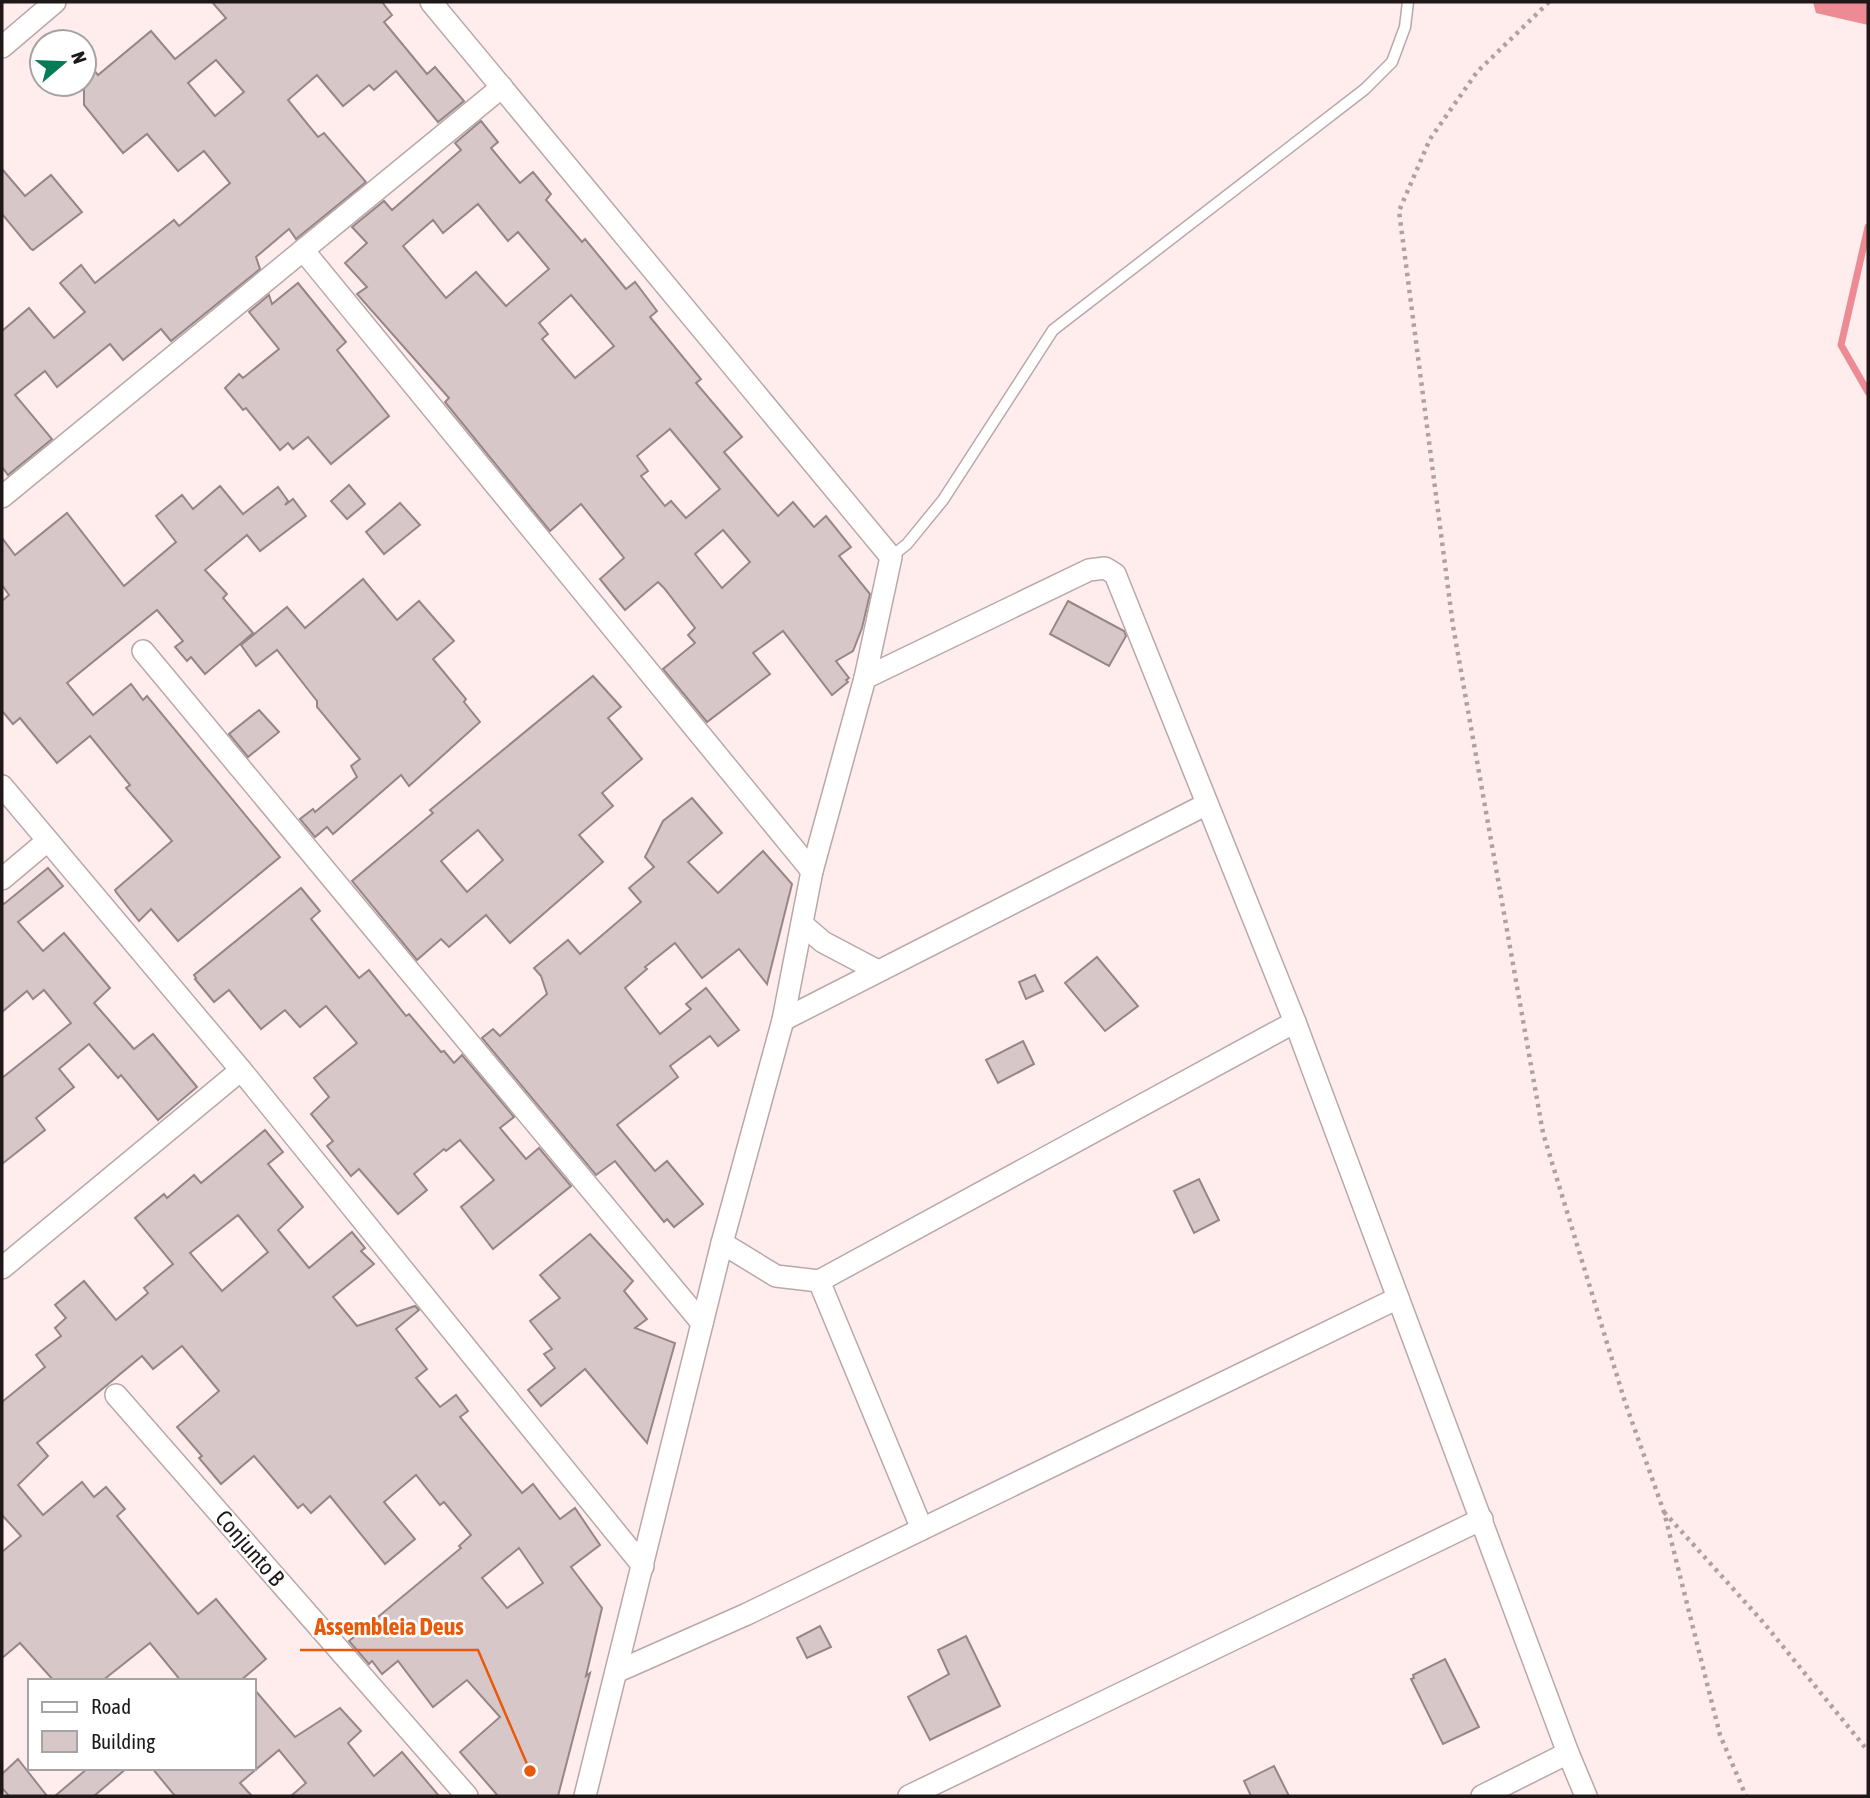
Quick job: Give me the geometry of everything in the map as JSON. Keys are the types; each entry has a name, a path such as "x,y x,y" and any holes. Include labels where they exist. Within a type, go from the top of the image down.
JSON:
{"street":[{"path":"2,47 55,2"},
{"path":"431,2 891,558 865,678 812,871 783,1020 722,1242 585,1796"},
{"path":"2,497 502,87"},
{"path":"303,250 812,871"},
{"path":"865,678 1089,570 1105,568 1115,574 1295,1022 1586,1796"},
{"path":"144,651 702,1324"},
{"path":"2,786 46,842 242,1070 643,1566"},
{"path":"783,1020 1207,804"},
{"path":"2,879 46,842"},
{"path":"802,925 824,942 878,971"},
{"path":"722,1242 776,1276 818,1281 1295,1022"},
{"path":"2,1268 242,1070"},
{"path":"818,1281 922,1529"},
{"path":"616,1672 747,1614 1398,1298"},
{"name":"Conjunto B","path":"116,1395 467,1796"},
{"path":"909,1796 1482,1519"},
{"path":"1482,1796 1568,1754"}],"lane":[{"path":"891,558 907,544 943,500 1053,330 1365,89 1392,62 1405,27 1408,2"}],"path":[{"path":"1549,2 1477,72 1430,139 1399,211 1453,626 1543,1133 1625,1402 1664,1512 1720,1735 1746,1796"},
{"path":"1664,1512 1763,1622 1868,1751"}],"shaded area":[{"path":"1813,2 1868,2 1868,25 1816,13"}],"building":[{"path":"212,2 382,2 392,15 384,22 427,74 435,67 464,101 438,122 396,71 374,90 369,85 343,106 317,75 288,100 318,137 324,133 366,182 296,239 289,229 256,257 260,269 171,341 161,329 123,360 110,344 57,387 45,371 15,395 52,439 8,475 2,467 2,331 29,308 54,338 85,312 60,283 81,265 95,283 174,220 179,226 230,183 204,151 178,171 147,134 123,153 84,105 84,98 98,98 98,75 151,31 175,59 226,18","holes":["216,60 244,92 215,116 188,83"]},
{"path":"481,121 498,142 491,148 520,183 533,172 551,194 546,200 582,242 585,239 626,289 635,282 657,311 650,317 701,379 696,383 742,437 724,452 778,516 793,502 814,527 826,516 851,547 839,556 870,594 853,651 836,661 849,678 846,680 848,682 832,695 783,631 753,653 770,674 707,722 663,669 695,643 688,635 695,628 664,588 658,582 625,610 600,579 624,558 581,504 550,531 445,402 449,398 357,294 367,287 345,263 367,243 352,227 384,201 392,210 461,150 455,143","holes":["478,204 508,241 518,232 549,269 506,306 476,272 446,298 403,246 433,220 443,233","571,295 614,346 575,378 542,339 548,334 539,323","670,429 720,489 686,518 671,501 665,506 641,476 648,471 637,456","723,530 750,562 722,588 695,554"]},
{"path":"2,169 25,196 51,175 82,212 31,249 2,214"},
{"path":"298,283 346,342 337,350 389,416 331,464 308,437 293,449 288,443 280,450 246,408 243,410 225,388 239,374 243,378 279,349 249,312 269,295 272,304"},
{"path":"349,485 365,504 347,519 331,501"},
{"path":"220,486 243,514 278,487 288,501 285,505 293,499 306,516 260,551 247,535 205,570 227,594 223,598 253,633 205,674 191,657 187,661 175,647 183,641 157,610 67,683 93,715 131,684 143,700 147,696 280,857 178,941 151,909 139,921 115,890 172,841 126,788 130,785 90,736 57,763 20,718 13,724 2,711 2,601 9,595 2,585 2,538 15,555 67,513 124,586 176,542 156,516 182,495 193,509"},
{"path":"400,503 420,525 384,554 366,532"},
{"path":"363,579 397,620 419,601 454,641 433,659 466,699 464,702 480,722 409,786 401,775 333,834 327,827 315,837 300,819 313,809 315,812 357,777 351,766 360,759 317,707 317,701 277,650 256,666 241,645 287,607 305,628"},
{"path":"1068,601 1124,631 1126,636 1109,666 1050,634"},
{"path":"593,676 621,707 608,718 642,759 602,793 613,806 579,835 603,862 510,943 486,915 449,947 441,939 417,960 352,881 433,813 430,810","holes":["478,830 503,860 467,892 441,861"]},
{"path":"259,710 279,732 248,757 229,734"},
{"path":"692,798 722,833 688,862 718,893 763,851 792,884 767,984 739,949 702,978 675,943 645,967 647,969 625,988 660,1034 691,1009 686,1004 706,988 739,1030 718,1046 710,1036 670,1066 678,1077 617,1125 655,1171 667,1161 703,1204 674,1227 667,1219 664,1222 615,1161 596,1175 482,1038 493,1029 500,1036 547,994 541,976 534,968 568,940 580,954 641,902 629,888 654,867 645,857 663,821"},
{"path":"48,868 63,886 18,922 43,951 64,933 110,988 94,1003 134,1049 153,1034 197,1087 158,1120 121,1075 118,1078 89,1044 59,1069 74,1087 36,1118 45,1130 2,1164 2,1078 71,1023 44,990 33,999 27,991 2,1012 2,902 4,904"},
{"path":"301,888 320,911 311,919 359,978 369,970 406,1016 409,1014 441,1052 444,1051 454,1063 462,1055 514,1117 500,1128 526,1159 539,1148 571,1186 493,1249 461,1207 494,1180 460,1140 446,1151 444,1149 414,1174 427,1190 398,1214 359,1169 351,1176 327,1146 333,1141 311,1114 329,1097 314,1078 357,1043 326,1006 300,1027 285,1010 261,1029 229,990 214,1002 195,979 194,975"},
{"path":"1097,957 1138,1006 1105,1031 1065,983"},
{"path":"1035,975 1043,991 1026,999 1019,982"},
{"path":"1023,1041 1034,1064 998,1083 986,1060"},
{"path":"265,1130 283,1152 268,1164 303,1207 278,1230 309,1268 352,1232 365,1248 361,1251 374,1264 333,1297 357,1326 415,1306 419,1310 396,1329 427,1369 416,1378 440,1407 456,1395 468,1411 460,1417 522,1493 533,1484 560,1519 575,1508 600,1545 571,1567 602,1608 586,1676 590,1673 558,1796 498,1796 460,1752 500,1717 467,1680 433,1707 398,1661 382,1674 372,1661 369,1664 349,1641 461,1548 459,1546 471,1535 444,1502 440,1505 416,1475 384,1502 415,1539 385,1564 330,1496 311,1513 303,1504 298,1508 254,1456 221,1484 177,1427 219,1391 182,1346 153,1369 142,1356 37,1443 48,1456 18,1485 43,1515 82,1482 94,1497 106,1487 125,1509 117,1516 198,1614 216,1599 266,1659 242,1679 179,1679 150,1643 105,1679 52,1679 20,1643 2,1658 2,1552 21,1536 2,1515 2,1402 45,1367 36,1355 61,1336 55,1328 66,1318 55,1305 84,1281 116,1320 148,1293 144,1288 173,1264 135,1218 164,1194 167,1198 194,1175 201,1183","holes":["238,1215 268,1252 222,1291 190,1253","519,1548 543,1583 507,1608 482,1578"]},
{"path":"1199,1179 1219,1220 1194,1233 1174,1191"},
{"path":"590,1234 633,1281 624,1291 647,1319 635,1328 675,1343 647,1443 585,1369 541,1406 528,1390 555,1368 544,1354 552,1349 530,1321 560,1298 540,1275"},
{"path":"820,1626 831,1647 807,1658 797,1638"},
{"path":"966,1636 1000,1706 930,1740 908,1697 949,1674 938,1650"},
{"path":"1445,1659 1479,1727 1443,1744 1411,1679 1414,1678 1413,1675"},
{"path":"256,1691 295,1737 340,1708 361,1731 348,1743 374,1776 402,1752 439,1796 291,1796 306,1783 279,1750 256,1769"},
{"path":"18,1759 47,1796 9,1796 2,1788 2,1774"},
{"path":"1274,1766 1289,1796 1251,1796 1244,1781"},
{"path":"86,1770 125,1770 94,1796 55,1796"},
{"path":"154,1770 255,1770 240,1783 252,1796 175,1796"}],"waterway":[{"path":"1868,227 1841,345 1868,392"}],"place":[{"name":"Assembleia Deus","path":"530,1771"}]}
